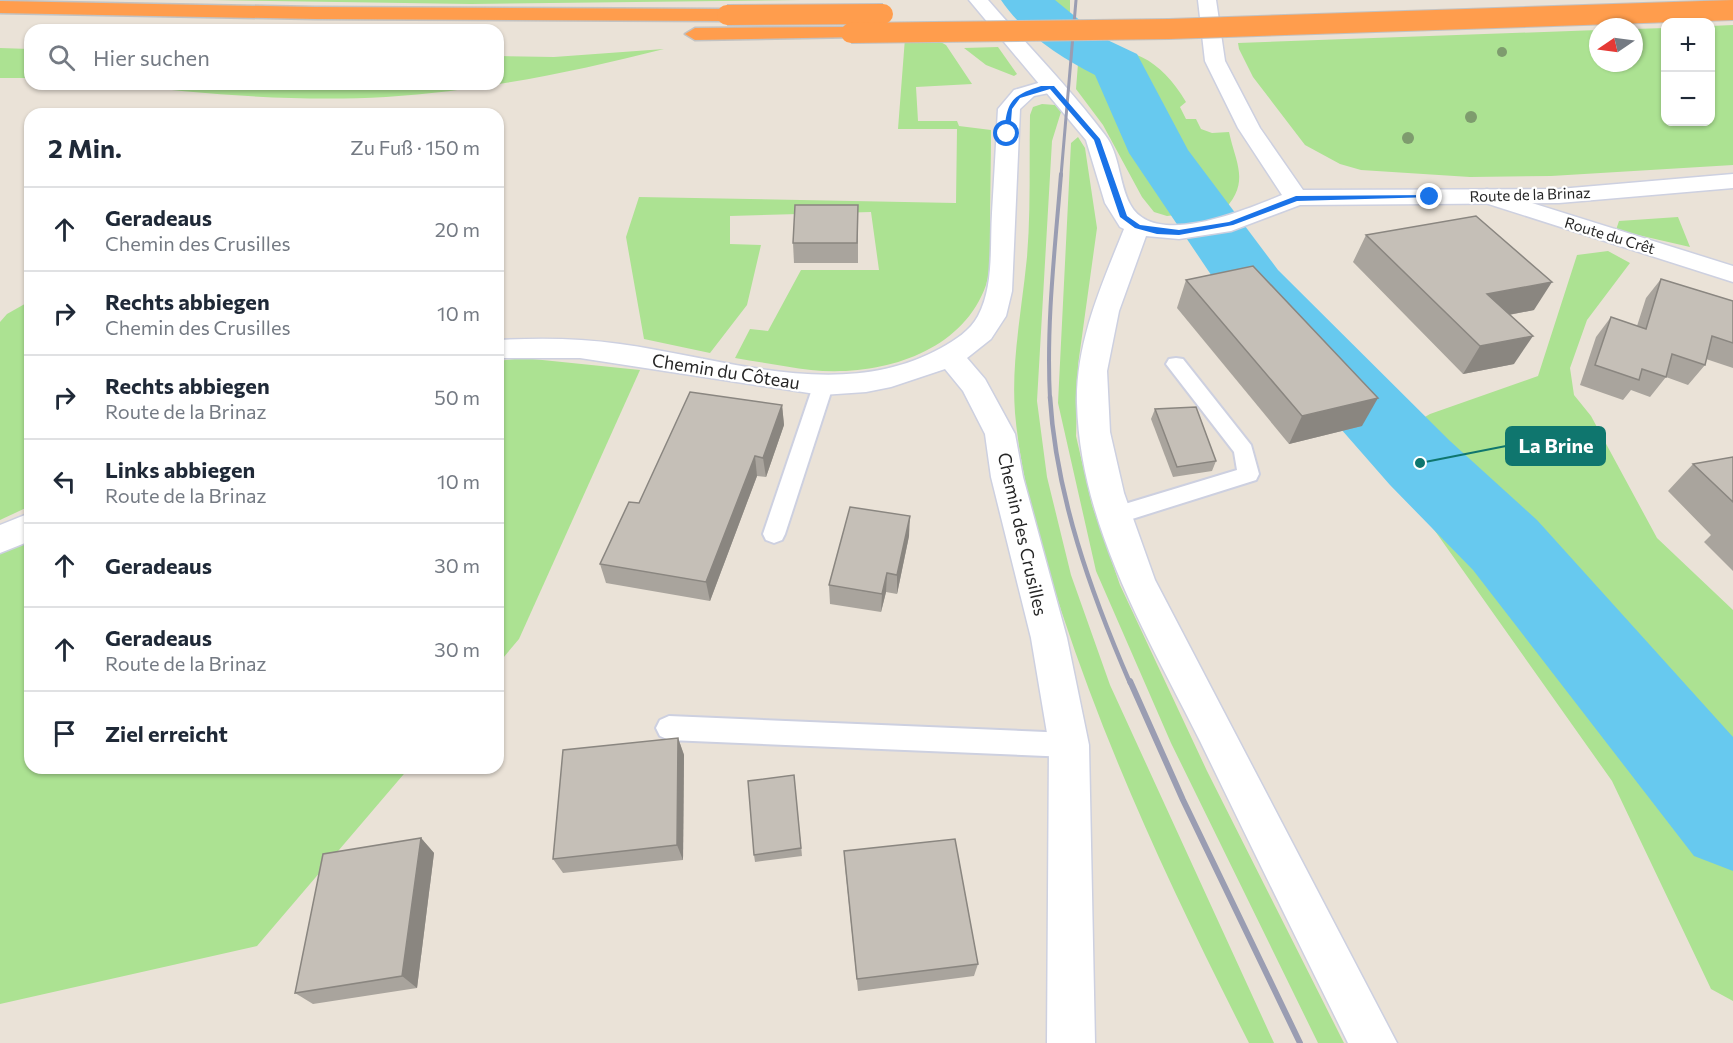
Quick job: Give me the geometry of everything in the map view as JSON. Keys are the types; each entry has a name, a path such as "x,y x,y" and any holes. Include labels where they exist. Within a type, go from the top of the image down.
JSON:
{"highway":[{"path":"1256,8 1514,0"},
{"path":"1187,9 1214,4"},
{"path":"0,7 327,13 726,25 1169,29 1733,10"},
{"path":"678,34 726,25 1073,12"},
{"path":"0,26 24,26"}],"street":[{"path":"978,0 1097,139 1117,203 1124,217 1137,227 1157,232 1179,232 1231,224 1296,198 1249,128 1215,61 1214,4"},
{"path":"950,357 972,340 991,319 1000,289 1009,109 1018,96 1041,88 1052,87"},
{"name":"Route de la Brinaz","path":"1296,198 1559,196 1733,181"},
{"name":"Route du Crêt","path":"1486,196 1733,274"},
{"path":"1137,227 1108,304 1098,342 1093,407 1099,463 1113,516 1148,602 1373,1043"},
{"name":"Chemin du Côteau","path":"504,349 564,346 824,386 870,384 904,375 950,357"},
{"name":"Chemin des Crusilles","path":"950,357 975,386 1000,434 1007,477 1048,638 1069,746 1071,1043"},
{"path":"0,540 24,529"}],"lane":[{"path":"1113,516 1248,474 1244,450 1176,364"},
{"path":"774,534 824,386"},
{"path":"669,728 1069,746"}],"green space":[{"path":"210,0 801,0 471,4"},
{"path":"1033,0 1070,0 1070,12 1041,13"},
{"path":"1733,25 1733,165 1551,176 1470,177 1361,170 1340,164 1305,145 1253,77 1238,43 1589,30 1589,72 1643,72 1643,29 1661,28 1661,126 1715,126 1715,26"},
{"path":"905,38 935,39 946,45 972,84 916,87 918,121 957,121 959,126 991,130 989,272 986,285 974,309 958,328 938,344 915,356 863,369 811,370 735,358 750,329 768,331 801,270 879,270 871,212 730,216 730,244 761,245 747,305 710,353 644,339 626,237 639,197 956,203 957,129 898,129"},
{"path":"1081,45 1115,48 1142,57 1155,65 1176,87 1186,102 1180,107 1186,119 1196,119 1201,129 1212,133 1229,132 1239,181 1233,199 1225,209 1167,216 1154,212 1142,197 1103,125 1076,89 1079,51 1113,67 1155,145 1122,65"},
{"path":"998,47 1017,74 1014,76 986,65 964,48"},
{"path":"0,48 24,49 24,78 0,78"},
{"path":"664,49 596,65 504,83 504,56 554,57"},
{"path":"171,90 457,90 386,97 318,98"},
{"path":"1042,104 1055,105 1061,112 1052,141 1037,401 1047,477 1071,575 1110,685 1274,1043 1249,1043 1172,885 1124,778 1081,669 1039,539 1018,438 1014,374 1028,239 1030,115 1033,107"},
{"path":"1078,137 1085,148 1097,228 1078,365 1076,436 1092,505 1120,585 1207,771 1344,1043 1318,1043 1171,743 1096,571 1058,403 1071,143"},
{"path":"1678,217 1690,247 1616,230 1619,221"},
{"path":"1608,251 1630,263 1587,320 1570,368 1574,395 1591,416 1657,538 1733,610 1733,1001 1711,989 1612,781 1423,514 1368,450 1430,414 1538,376 1577,255"},
{"path":"24,304 24,509 0,520 0,322 7,314"},
{"path":"523,358 640,370 519,639 504,657 504,360"},
{"path":"24,542 24,774 404,774 257,946 0,1004 0,554"}],"building":[{"path":"795,205 858,205 857,243 793,243"},
{"path":"1476,216 1552,282 1487,294 1533,336 1480,346 1366,235"},
{"path":"1253,266 1378,398 1302,416 1186,280"},
{"path":"1661,279 1733,301 1733,343 1712,336 1705,365 1672,354 1666,377 1642,369 1639,380 1595,365 1611,317 1646,329"},
{"path":"690,392 782,405 763,458 755,456 706,582 600,564 629,502 639,503"},
{"path":"1196,407 1216,461 1177,467 1155,409"},
{"path":"1733,457 1733,502 1693,464"},
{"path":"850,507 910,516 897,575 887,573 882,594 829,585"},
{"path":"678,738 677,845 553,859 563,750"},
{"path":"794,775 801,848 754,855 748,781"},
{"path":"421,838 402,976 295,993 323,854"},
{"path":"955,839 978,964 857,979 844,851"}],"waterway":[{"path":"1025,0 1080,47 1118,65 1159,153 1253,285 1420,463 1505,545 1733,818"}],"railway":[{"path":"1061,176 1076,0"},
{"path":"1050,399 1050,315 1061,174"},
{"path":"1050,397 1060,471 1078,543 1089,579 1130,683"},
{"path":"1130,681 1183,800 1300,1043"}],"place":[{"name":"La Brine","path":"1420,463"}],"route":[{"path":"1007,134 1009,109 1018,96 1041,88 1052,87 1097,139 1117,203 1124,217 1137,227 1157,232 1179,232 1231,224 1296,198 1430,197"}]}
